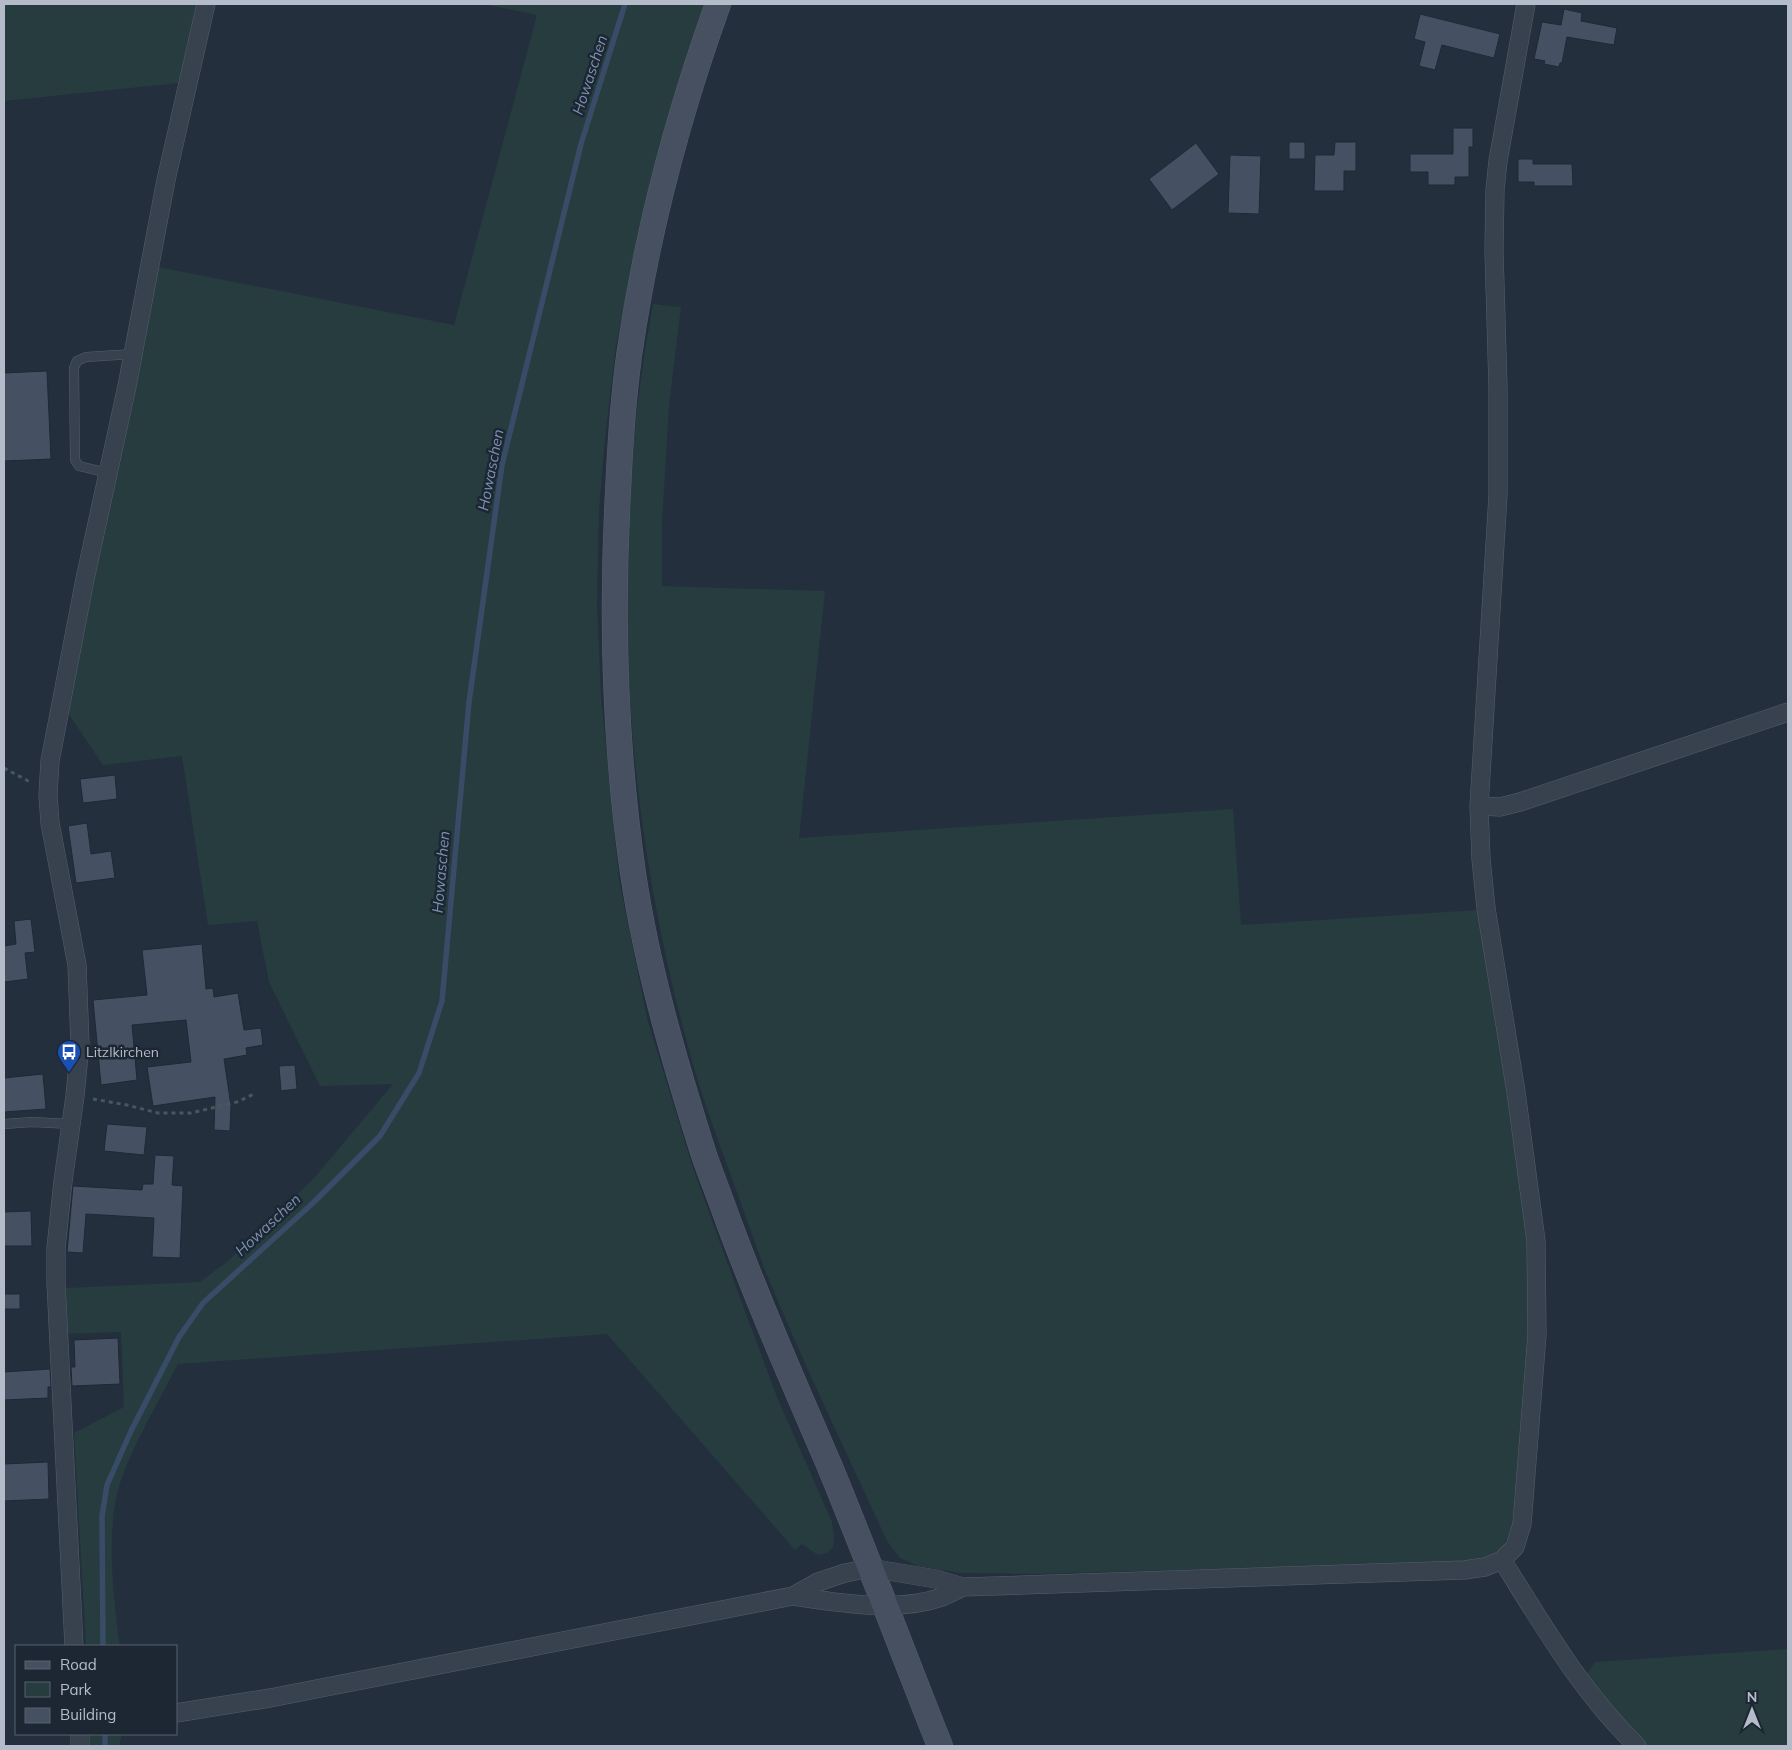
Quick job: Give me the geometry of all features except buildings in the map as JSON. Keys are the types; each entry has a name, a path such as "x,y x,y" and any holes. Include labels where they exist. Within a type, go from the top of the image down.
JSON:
{"street":[{"path":"74,1645 56,1284 56,1248 62,1182 75,1096 80,1044 77,965 52,831 48,795 50,761 85,579 133,354 166,180 206,4"},
{"path":"718,4 694,70 660,193 640,286 629,357 621,441 614,606 616,696 624,793 634,875 664,1016 706,1159 754,1290 870,1568 940,1746"},
{"path":"178,1713 270,1698 793,1596 818,1582 845,1573 870,1568 936,1579 963,1587 1464,1570 1486,1566 1502,1560 1515,1547 1522,1524 1537,1336 1536,1241 1516,1092 1486,908 1481,859 1479,806 1498,495 1498,388 1494,251 1495,190 1498,161 1526,4"},
{"path":"1479,806 1500,807 1520,802 1788,712"},
{"path":"1502,1560 1571,1670 1598,1704 1637,1746"},
{"path":"793,1596 844,1603 885,1605 913,1603 942,1597 963,1587"}],"lane":[{"path":"108,473 79,466 75,460 74,368 77,361 86,357 133,354"},
{"path":"4,1124 32,1122 71,1124"}],"path":[{"path":"4,768 14,772 48,795"},
{"path":"75,1096 127,1105 158,1113 191,1113 238,1102 256,1093"}],"green space":[{"path":"4,4 197,4 179,83 4,101"},
{"path":"483,4 707,4 641,222 616,346 605,438 599,511 597,602 601,696 619,880 648,1022 692,1165 739,1295 777,1397 832,1522 833,1547 827,1553 818,1555 802,1544 795,1550 607,1334 178,1364 133,1451 121,1480 116,1499 113,1519 112,1563 120,1645 86,1645 74,1433 124,1407 121,1332 66,1334 65,1288 200,1282 228,1261 315,1177 393,1084 320,1086 269,982 257,921 208,925 182,756 103,765 66,710 83,634 116,460 158,267 454,325 537,15"},
{"path":"653,304 681,307 669,405 662,524 662,586 825,591 799,838 1233,809 1241,925 1478,910 1506,1072 1528,1237 1529,1336 1513,1523 1505,1542 1495,1553 1461,1562 1037,1574 961,1573 918,1566 900,1558 887,1541 798,1348 754,1240 700,1088 674,993 654,896 639,798 630,699 627,599 629,500 638,401"},
{"path":"1788,1649 1788,1746 1647,1746 1630,1732 1586,1675 1595,1662"},
{"path":"90,1735 122,1735 119,1746 90,1746"}],"waterway":[{"name":"Howaschen","path":"103,1645 102,1516 107,1485 131,1431 179,1337 203,1303 314,1202 380,1136 419,1073 442,1001 469,702 502,465 581,144 625,4"},
{"name":"Howaschen","path":"105,1735 105,1746"}],"place":[{"name":"Litzlkirchen","path":"69,1073"}]}
